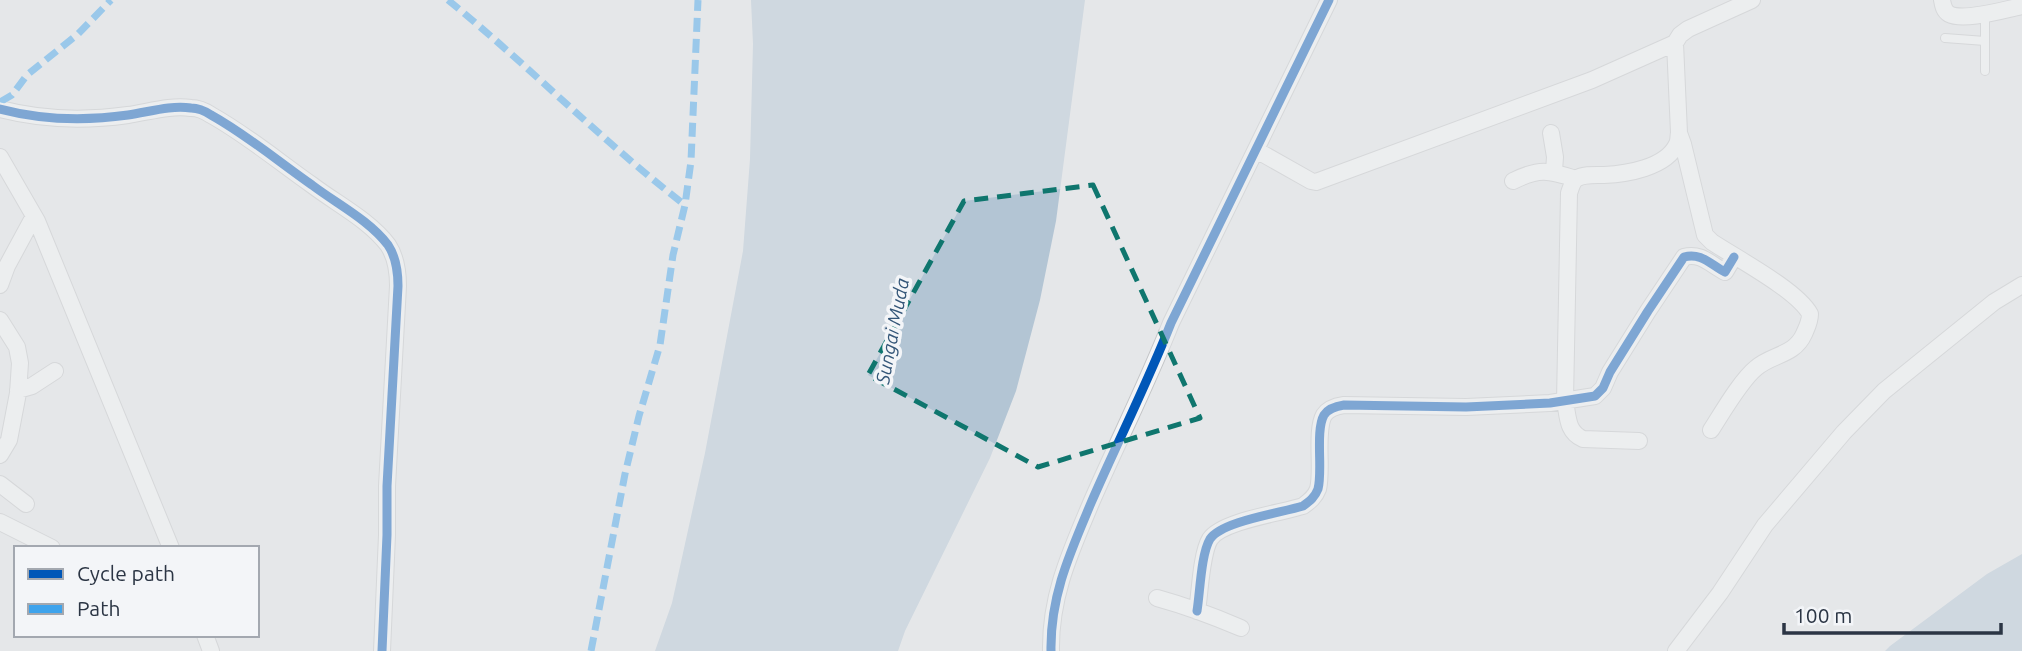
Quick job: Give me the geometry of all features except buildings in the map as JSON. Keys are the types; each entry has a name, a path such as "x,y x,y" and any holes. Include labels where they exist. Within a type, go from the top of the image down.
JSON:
{"street":[{"path":"1051,651 1054,604 1078,534 1152,373 1171,323 1329,0"},
{"path":"1513,181 1529,173 1554,171 1576,178 1627,174 1639,171 1666,156 1677,144 1679,133 1675,43 1680,34 1688,29 1752,0"},
{"path":"1942,0 1946,13 1952,16 2022,6"},
{"path":"1256,150 1316,182 1461,126 1513,110 1675,43"},
{"path":"0,109 38,117 67,119 127,115 166,108 197,109 209,113 354,215 387,244 393,253 398,286 387,486 382,651"},
{"path":"1551,133 1554,171"},
{"path":"1679,133 1706,235 1712,242 1799,300 1810,314 1810,321 1802,339 1794,348 1755,368 1711,430"},
{"path":"0,157 34,216 170,546"},
{"path":"1576,178 1569,193 1565,401 1571,431 1583,439 1639,441"},
{"path":"0,285 7,266 34,216"},
{"path":"1197,611 1205,551 1211,537 1227,527 1303,506 1317,492 1323,418 1324,414 1333,408 1344,405 1466,407 1565,401 1595,396 1603,388 1610,372 1684,257 1690,255 1703,258 1725,272 1734,257"},
{"path":"1676,651 1720,593 1765,525 1844,432 1884,391 1994,302 2022,285"},
{"path":"0,320 19,352 18,390 7,412 9,440 0,455"},
{"path":"18,390 32,386 55,371"},
{"path":"0,484 26,504"},
{"path":"0,522 48,546"},
{"path":"1157,598 1241,628"}],"lane":[{"path":"1985,13 1985,71"},
{"path":"1945,38 1985,41"}],"highlighted area":[{"path":"1093,185 1200,418 1038,467 868,375 964,201"}],"water":[{"name":"Sungai Muda","path":"751,0 1085,0 1056,221 1040,300 1016,391 990,458 905,631 898,651 655,651 672,603 705,453 743,251 750,159 753,44"},
{"path":"2022,554 2022,651 1885,651 1987,574"}],"marked path":[{"path":"0,102 12,95 27,75 78,34 111,0"},
{"path":"448,0 654,181 685,205"},
{"path":"591,651 625,474 660,345 673,255 685,205 691,161 698,0"}],"cycle path":[{"path":"1051,651 1058,593 1091,503 1171,323 1329,0"},
{"path":"0,109 80,119 175,107 201,110 237,131 352,213 388,245 396,265 398,286 387,486 382,651"},
{"path":"1197,611 1203,564 1210,539 1226,527 1239,522 1303,506 1315,494 1319,481 1321,422 1328,411 1344,405 1466,407 1550,403 1595,396 1603,388 1610,372 1684,257 1696,256 1725,272 1734,257"}]}
